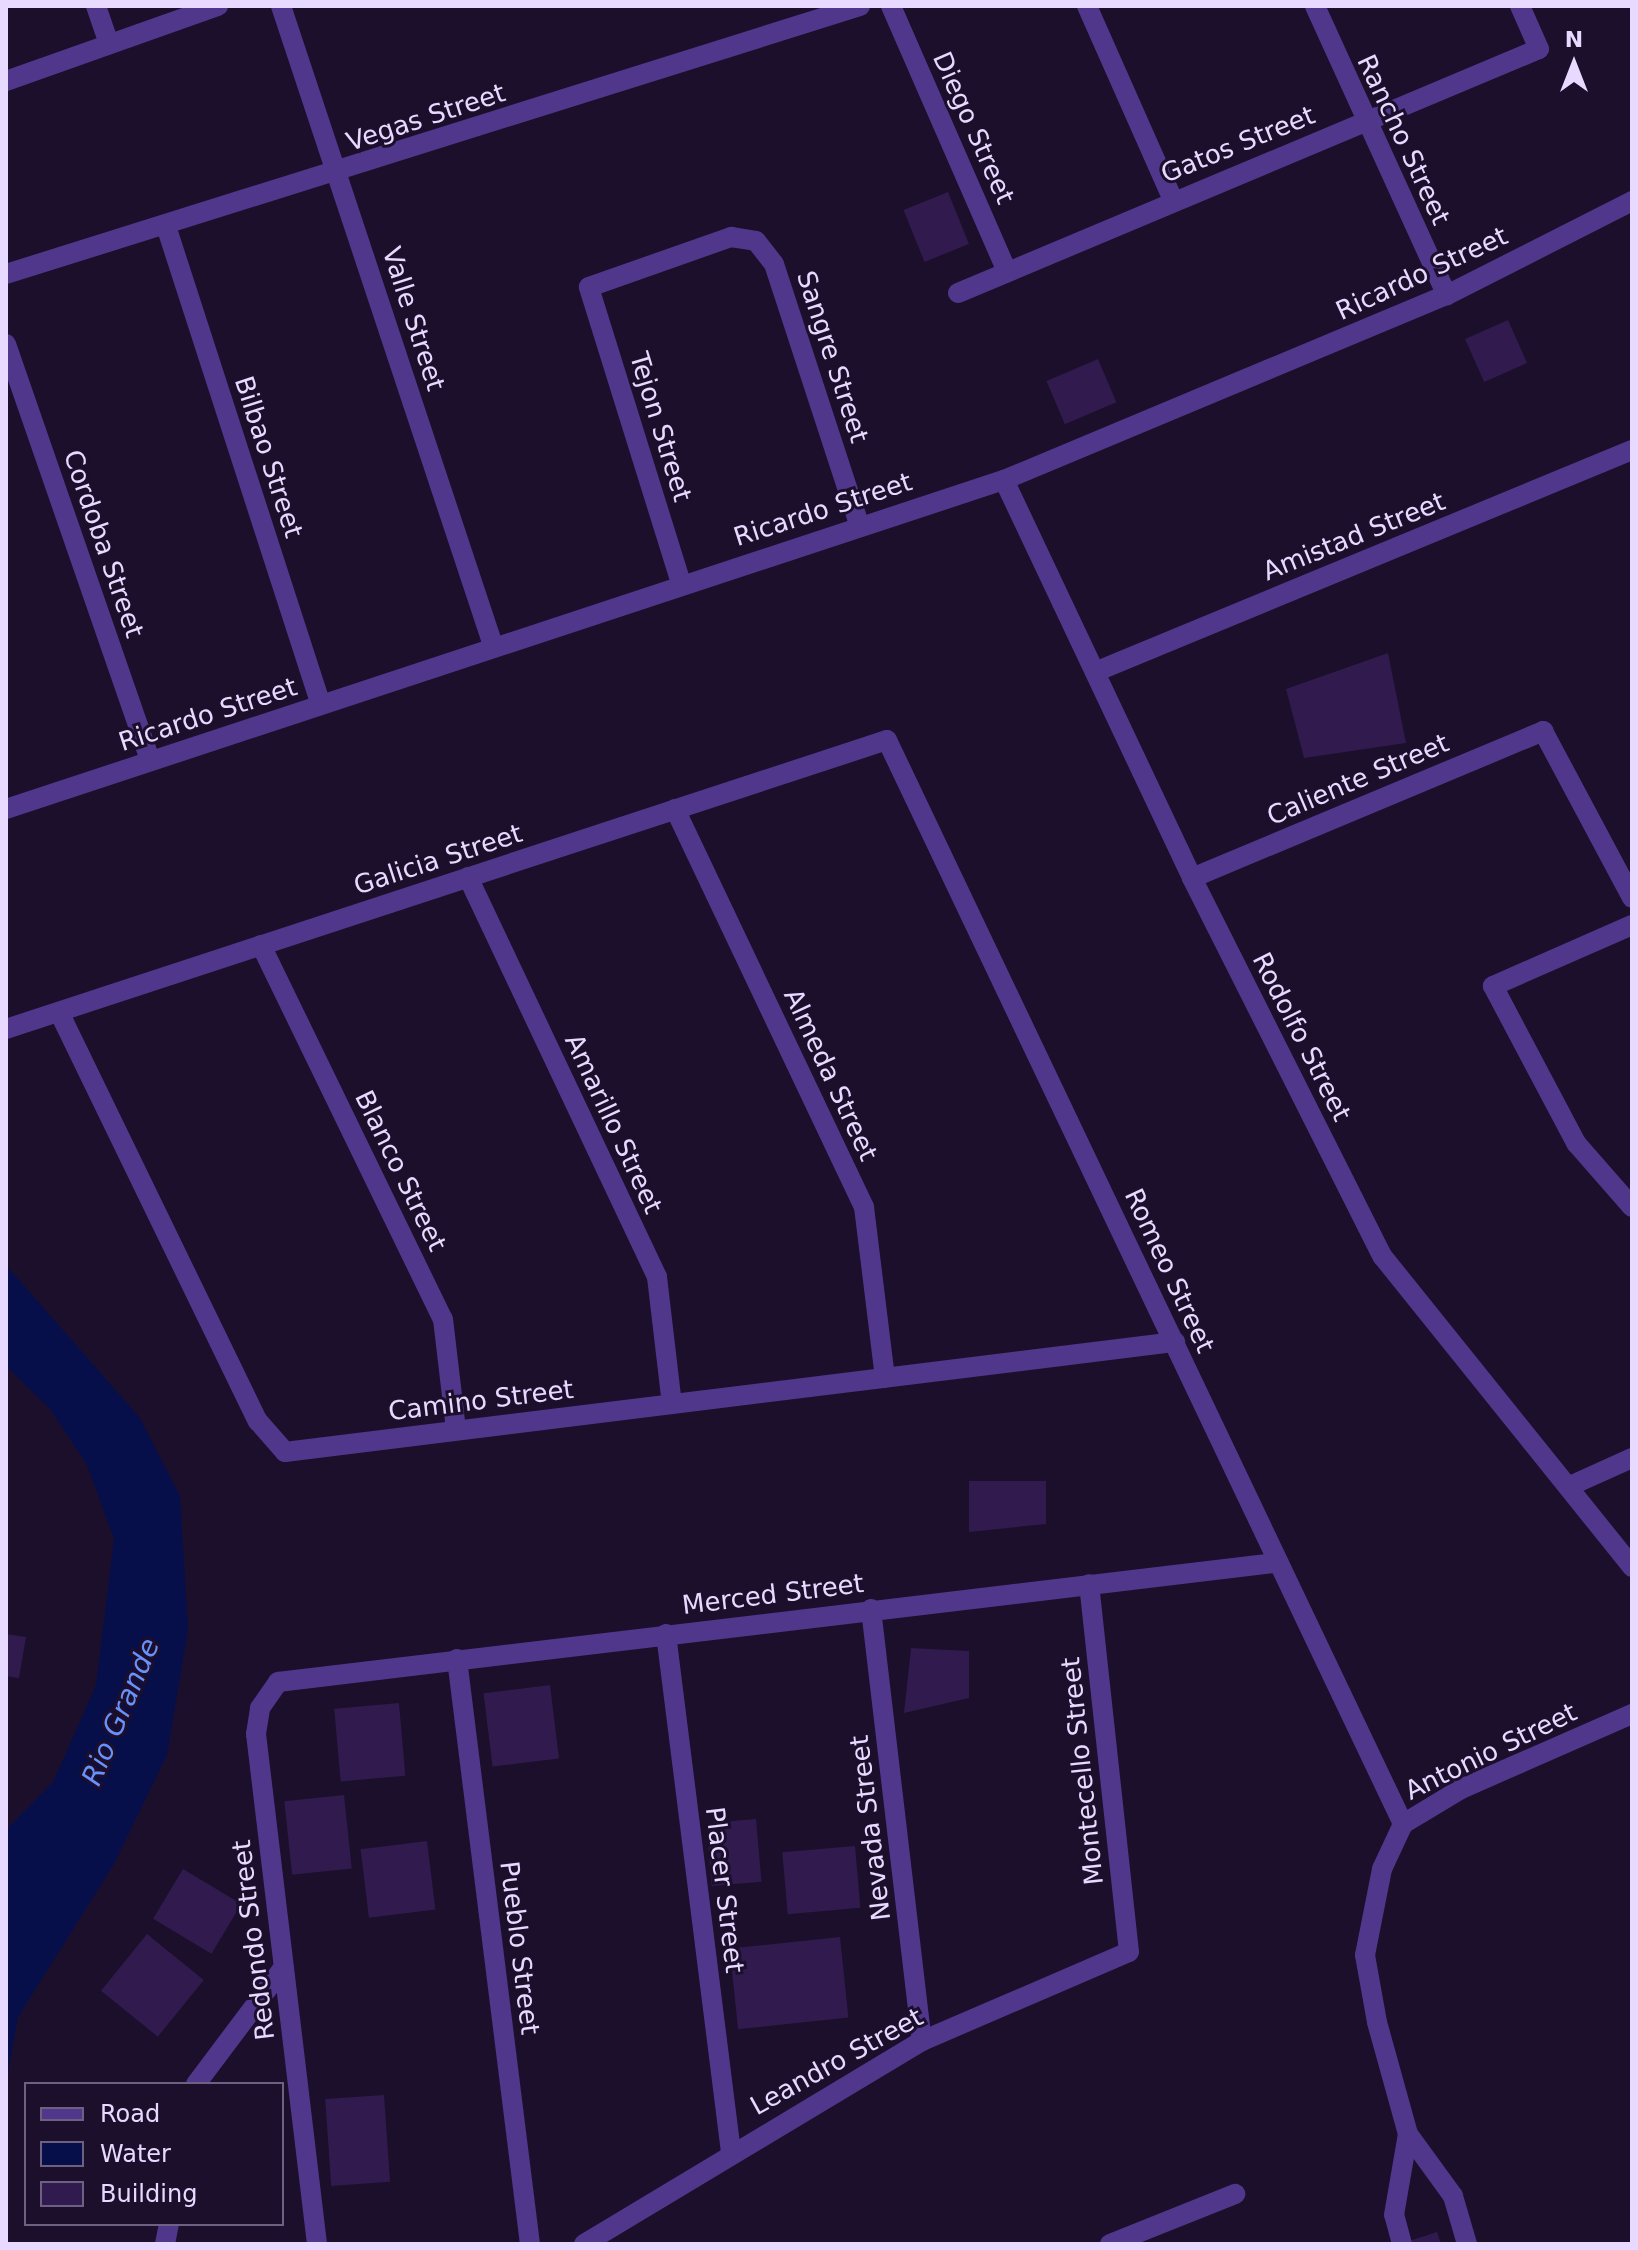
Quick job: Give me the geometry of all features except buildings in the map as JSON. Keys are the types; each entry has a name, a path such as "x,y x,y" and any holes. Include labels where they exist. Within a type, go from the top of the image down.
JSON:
{"street":[{"path":"96,6 108,41"},
{"path":"6,81 108,41 218,6"},
{"name":"Valle Street","path":"281,6 494,648"},
{"name":"Vegas Street","path":"6,274 338,174 860,6"},
{"name":"Diego Street","path":"891,6 1007,272"},
{"path":"1087,6 1173,200"},
{"name":"Rancho Street","path":"1315,6 1364,121 1447,295"},
{"name":"Gatos Street","path":"958,293 1173,200 1539,49 1520,6"},
{"name":"Ricardo Street","path":"6,809 859,524 1004,480 1447,295 1632,201"},
{"name":"Bilbao Street","path":"166,226 321,705"},
{"name":"Sangre Street","path":"589,287 731,237 756,241 774,264 859,524"},
{"name":"Tejon Street","path":"589,287 681,583"},
{"name":"Cordoba Street","path":"6,344 150,761"},
{"name":"Amistad Street","path":"1095,672 1632,450"},
{"name":"Rodolfo Street","path":"1004,480 1192,878 1383,1257 1572,1485 1632,1567"},
{"name":"Caliente Street","path":"1192,878 1543,731 1632,898"},
{"name":"Galicia Street","path":"6,1029 887,740"},
{"name":"Romeo Street","path":"887,740 1175,1342 1274,1563 1403,1824"},
{"name":"Almeda Street","path":"675,809 864,1207 885,1378"},
{"name":"Amarillo Street","path":"468,877 657,1277 672,1404"},
{"path":"1632,925 1493,986 1576,1143 1632,1207"},
{"name":"Blanco Street","path":"261,945 443,1319 456,1430"},
{"name":"Camino Street","path":"59,1012 258,1421 285,1452 1175,1342"},
{"path":"1572,1485 1632,1458"},
{"name":"Merced Street","path":"278,1682 1274,1563"},
{"name":"Montecello Street","path":"1089,1584 1129,1952"},
{"name":"Nevada Street","path":"871,1609 922,2041"},
{"name":"Placer Street","path":"666,1634 731,2152"},
{"name":"Pueblo Street","path":"457,1659 530,2244"},
{"name":"Redondo Street","path":"278,1682 260,1708 256,1734 317,2244"},
{"name":"Antonio Street","path":"1467,2244 1453,2196 1408,2134 1365,1955 1382,1869 1403,1824 1461,1789 1632,1714"},
{"name":"Leandro Street","path":"584,2244 731,2152 922,2041 1129,1952"},
{"path":"198,2082 284,1967"},
{"name":"Antonio Street","path":"1402,2244 1394,2215 1408,2134"},
{"path":"1110,2244 1235,2194"}],"water":[{"name":"Rio Grande","path":"6,1265 140,1418 180,1496 188,1630 167,1755 114,1864 18,2017 6,2083 6,1830 53,1782 96,1685 114,1539 87,1465 50,1409 6,1366"}]}
